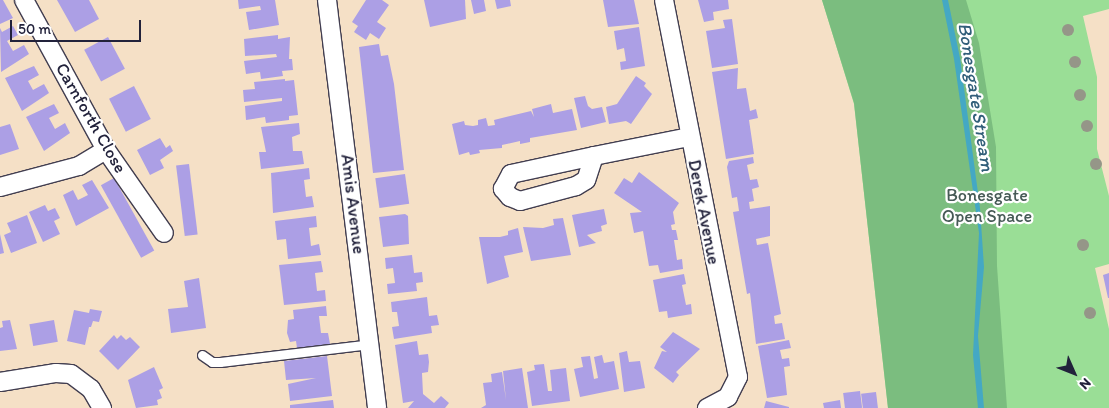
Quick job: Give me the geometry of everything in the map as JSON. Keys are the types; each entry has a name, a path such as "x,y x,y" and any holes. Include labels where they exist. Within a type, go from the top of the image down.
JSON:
{"street":[{"name":"Carnforth Close","path":"24,0 106,150 164,233"},
{"name":"Amis Avenue","path":"327,0 377,408"},
{"name":"Derek Avenue","path":"664,0 689,137 738,377 727,404 707,408"},
{"path":"594,156 689,137"},
{"path":"0,187 78,166 106,150"},
{"path":"0,382 56,373 71,374 91,390 102,408"}],"lane":[{"path":"202,355 212,362 220,362 370,344"}],"green space":[{"name":"Bonesgate Open Space","path":"822,0 1109,0 1109,9 1083,16 1097,77 1097,149 1109,196 1109,264 1095,268 1109,329 1109,408 888,408 854,104"},
{"path":"822,0 966,0 979,43 996,147 997,266 1007,408 888,408 854,103"}],"water":[{"path":"942,0 948,0 960,58 980,208 984,267 978,336 984,408 978,408 973,355 979,233 954,59"}],"building":[{"path":"0,0 3,0 13,18 0,24"},
{"path":"57,0 89,0 99,19 75,32"},
{"path":"238,0 275,0 279,25 249,30 246,12 261,10 260,6 239,9"},
{"path":"366,0 382,0 389,5 377,22 386,28 379,39 370,33 366,40 354,32 358,26 352,22"},
{"path":"424,0 465,0 466,19 430,27"},
{"path":"471,0 484,0 486,11 474,14"},
{"path":"495,0 510,0 511,6 497,9"},
{"path":"603,0 634,0 639,24 608,27"},
{"path":"698,0 728,0 729,9 713,12 714,20 704,22"},
{"path":"732,19 738,64 712,68 706,31 725,28 723,20"},
{"path":"13,26 18,35 7,41 13,51 24,45 29,54 1,72 0,28 2,32"},
{"path":"639,27 645,66 621,70 620,62 626,61 624,48 617,50 614,31"},
{"path":"278,35 278,39 290,37 289,59 292,59 293,70 282,71 283,76 261,79 260,72 246,74 244,61 277,57 276,54 245,56 244,39"},
{"path":"108,37 125,69 101,81 84,50"},
{"path":"379,44 381,56 388,55 394,84 404,170 373,173 359,47"},
{"path":"34,66 39,75 28,81 33,90 44,84 49,93 22,111 5,78"},
{"path":"738,68 737,89 746,88 750,111 756,109 758,118 749,120 754,154 726,159 712,72"},
{"path":"636,76 646,83 644,86 652,94 631,124 626,121 609,124 606,107 617,104"},
{"path":"285,79 285,81 294,80 298,115 289,116 289,120 266,123 265,117 246,120 245,106 282,101 282,98 244,102 243,90 255,89 254,82"},
{"path":"134,86 151,119 126,132 109,99"},
{"path":"585,96 588,106 592,109 602,107 606,122 581,128 574,98"},
{"path":"54,104 59,113 49,118 55,129 65,123 70,133 44,151 26,117"},
{"path":"551,104 553,113 572,109 577,130 530,138 530,142 520,144 520,141 502,145 502,148 479,150 480,153 470,155 469,152 459,155 452,124 464,121 465,125 473,126 478,125 478,120 486,118 488,126 495,125 494,120 531,111 534,117 532,109"},
{"path":"299,123 300,134 292,137 293,151 302,151 304,164 261,169 259,152 266,152 261,127"},
{"path":"10,124 19,149 0,155 0,127"},
{"path":"160,138 166,148 170,145 173,151 160,160 164,168 150,175 137,150"},
{"path":"753,157 754,163 747,165 750,180 757,179 759,187 752,189 754,201 749,202 750,209 770,206 770,236 756,239 757,245 768,243 781,314 774,316 775,324 782,323 785,339 756,344 750,293 747,294 733,212 739,211 737,197 732,198 727,167 729,161"},
{"path":"189,164 198,234 185,236 176,166"},
{"path":"309,168 310,179 304,180 306,197 312,196 314,207 273,213 271,173"},
{"path":"639,172 679,203 673,212 675,224 671,225 672,230 676,230 678,240 674,240 677,260 682,259 683,269 660,273 658,265 649,266 643,231 634,233 630,213 642,212 614,193 624,178 632,183"},
{"path":"405,174 409,204 379,208 375,178"},
{"path":"114,178 154,251 141,258 101,185"},
{"path":"92,180 109,208 76,226 63,195 73,190 78,200 88,195 82,185"},
{"path":"45,205 48,211 55,208 60,218 54,221 60,234 43,242 29,212"},
{"path":"604,209 607,224 601,226 602,231 587,235 596,243 579,247 572,215"},
{"path":"405,214 408,216 409,244 383,247 379,217"},
{"path":"27,215 37,243 11,253 4,235 11,232 7,223"},
{"path":"316,216 317,227 309,228 311,246 319,244 321,255 288,259 286,239 277,240 275,221"},
{"path":"563,218 571,255 531,261 523,227 543,228 554,225 553,219"},
{"path":"518,228 523,252 504,256 509,277 487,284 479,237 500,237 508,235 508,231"},
{"path":"0,234 4,253 0,254"},
{"path":"412,255 414,273 422,272 423,282 416,283 417,291 388,294 387,284 395,283 393,268 386,269 385,258"},
{"path":"321,261 323,272 315,273 317,291 325,290 326,301 284,305 279,265"},
{"path":"1109,273 1109,298 1108,298 1103,275"},
{"path":"684,274 686,284 682,285 686,305 691,304 692,314 668,318 667,311 659,312 653,280"},
{"path":"199,278 206,328 171,333 168,309 188,307 184,281"},
{"path":"427,297 429,316 437,315 439,325 431,326 432,333 394,339 392,327 399,326 397,312 392,312 391,302"},
{"path":"326,306 327,316 319,316 321,333 328,333 330,344 297,348 296,341 290,342 287,333 288,320 294,319 293,310"},
{"path":"90,309 102,311 99,322 93,321 91,327 89,327 85,345 67,341 74,310 89,313"},
{"path":"10,320 17,349 0,351 0,328 3,327 2,321"},
{"path":"54,320 58,342 33,346 29,324"},
{"path":"673,332 700,349 676,372 679,375 673,383 654,368 662,351 667,352 660,347"},
{"path":"114,335 117,339 121,335 126,340 130,337 140,347 118,370 99,351"},
{"path":"789,340 791,348 780,350 782,359 789,358 790,366 784,367 787,395 767,398 758,346"},
{"path":"417,341 419,355 428,354 429,362 428,372 422,373 423,394 434,403 441,396 449,403 445,408 408,408 414,401 403,403 395,345"},
{"path":"627,351 629,362 640,361 645,388 624,392 619,353"},
{"path":"602,355 604,363 614,361 619,389 580,397 574,369 583,367 581,357 590,356 594,379 598,378 594,357"},
{"path":"327,356 332,396 290,401 288,384 316,378 286,380 284,361"},
{"path":"544,364 548,391 552,391 550,370 566,368 570,401 532,406 527,372 535,370 534,365"},
{"path":"154,367 163,388 159,390 162,398 157,400 158,405 136,408 128,380"},
{"path":"522,368 528,408 481,408 486,405 483,383 492,382 491,374 502,372 506,400 503,371"},
{"path":"860,391 862,408 845,408 843,393"},
{"path":"876,392 878,408 863,408 861,394"},
{"path":"333,400 334,408 290,408 290,405"},
{"path":"840,400 841,408 824,408 823,403"},
{"path":"766,401 789,407 789,408 764,408"}],"water label":[{"name":"Bonesgate Stream","path":"976,97"}]}
